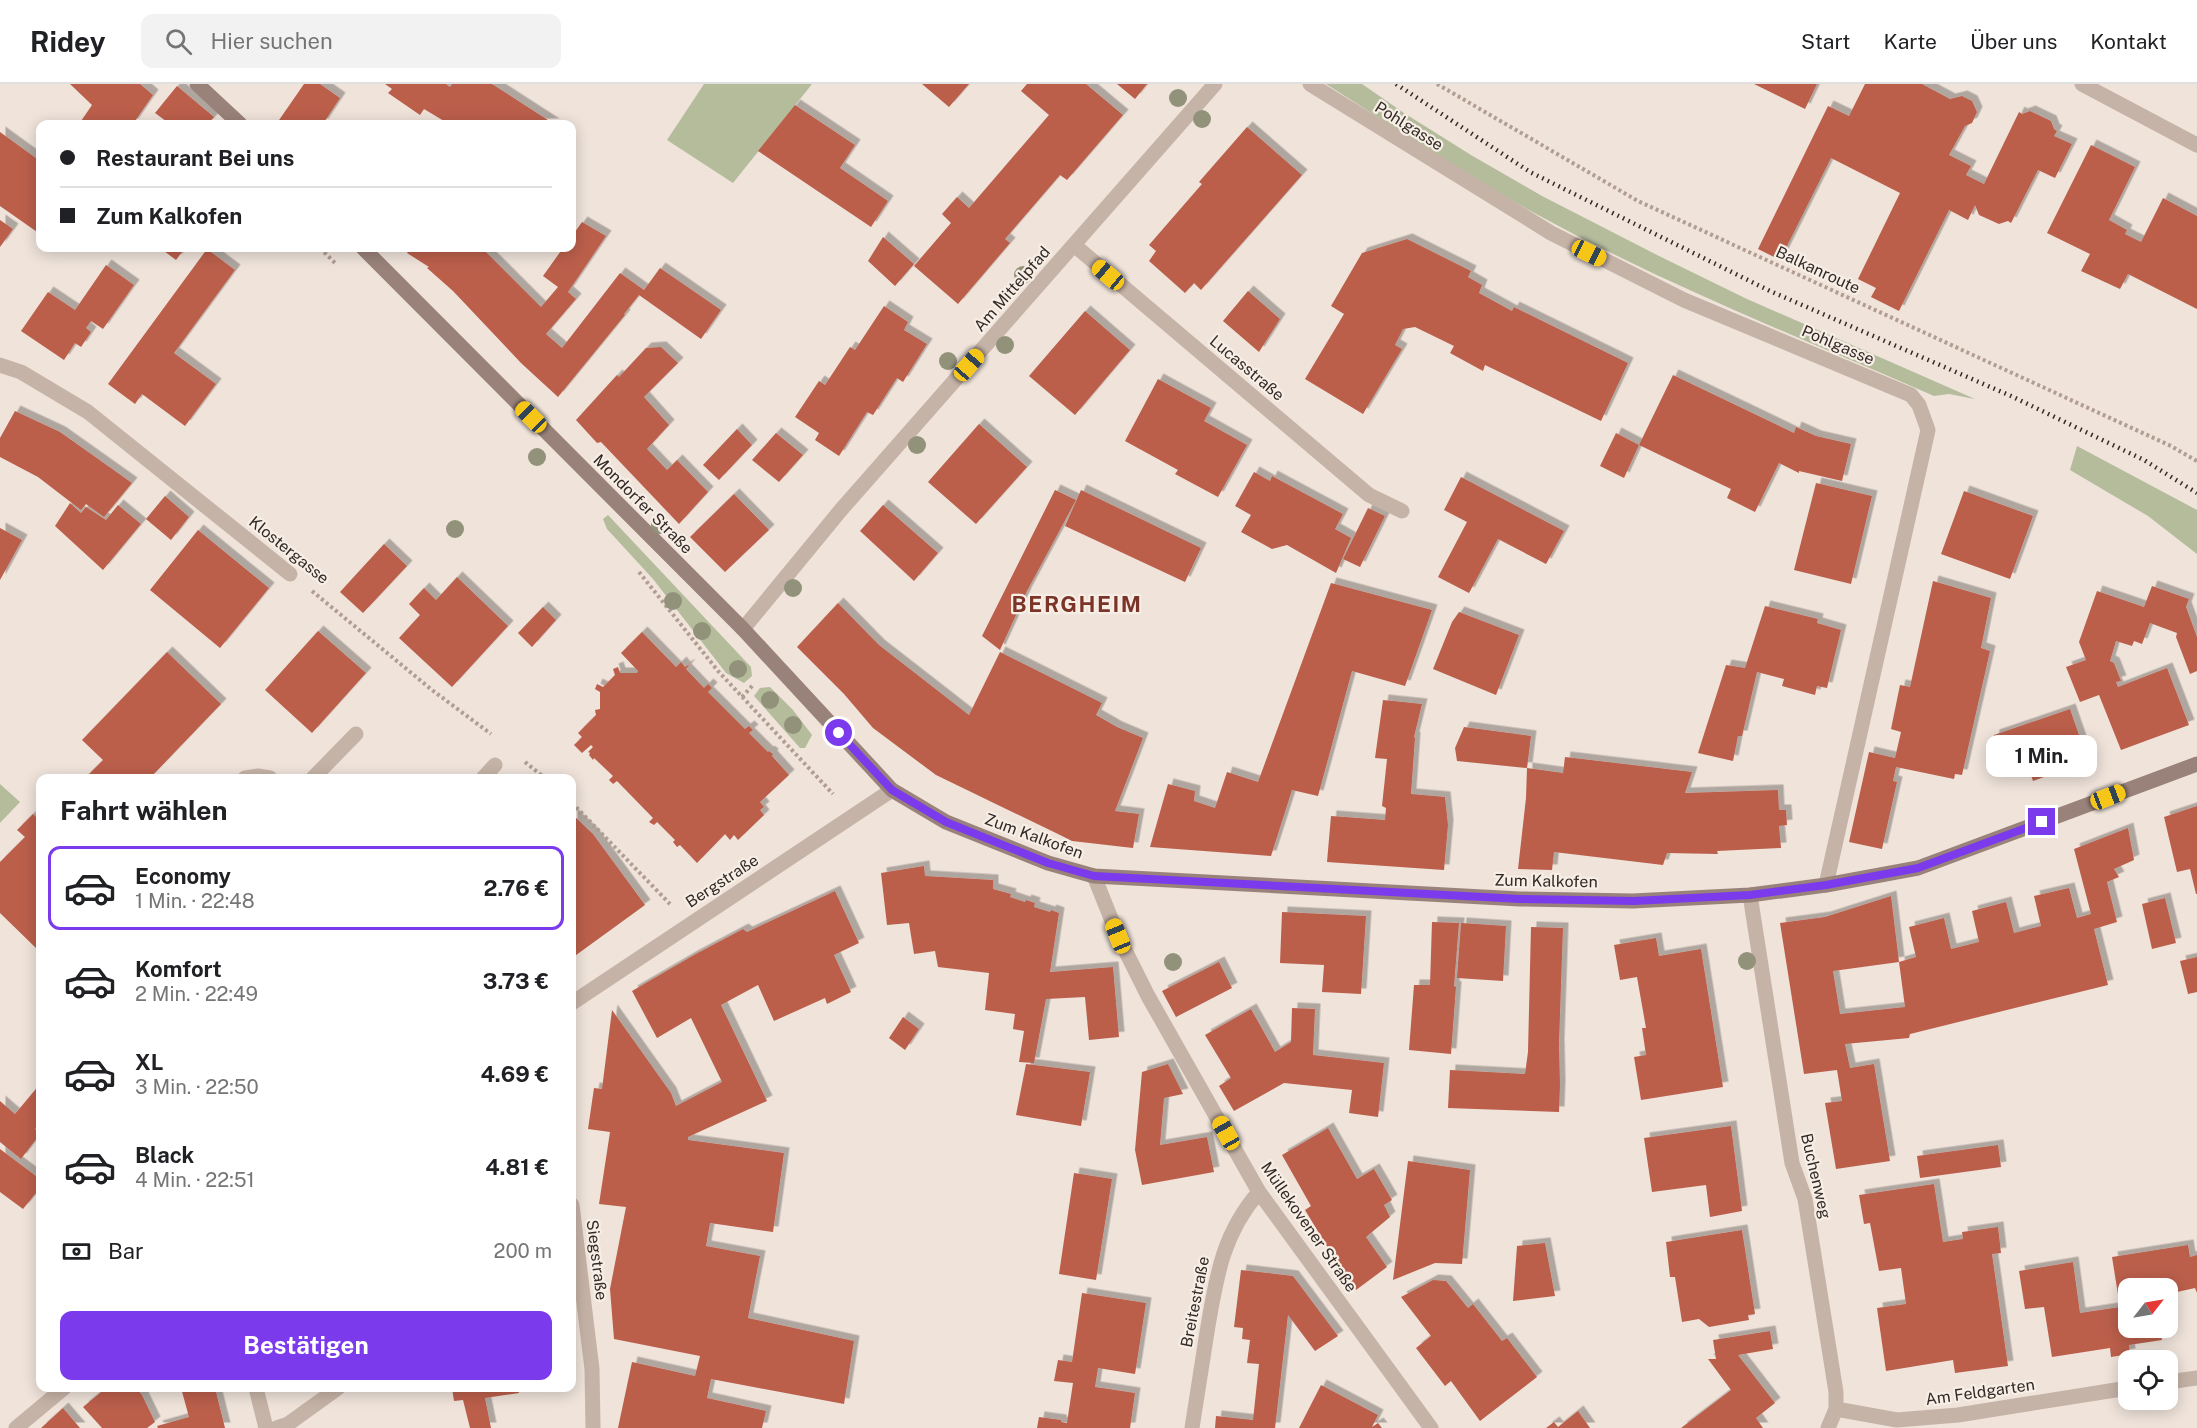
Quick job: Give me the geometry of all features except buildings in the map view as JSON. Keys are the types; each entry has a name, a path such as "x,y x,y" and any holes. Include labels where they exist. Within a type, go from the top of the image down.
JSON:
{"street":[{"path":"197,84 236,120"},
{"name":"Am Mittelpfad","path":"743,628 840,511 1215,84"},
{"name":"Pohlgasse","path":"1310,84 1551,233 1684,300 1911,395 1919,405 1928,430 1826,885"},
{"path":"2082,84 2197,145"},
{"name":"Lucasstraße","path":"1074,245 1369,495 1402,511"},
{"name":"Mondorfer Straße","path":"367,252 743,628 892,790"},
{"name":"Klostergasse","path":"0,364 21,372 88,412 290,574"},
{"path":"318,774 356,734"},
{"name":"Zum Kalkofen","path":"892,790 946,822 1048,863 1094,876 1520,899 1634,901 1750,895 1826,885 1918,868 2197,764"},
{"path":"487,774 495,765"},
{"name":"Bergstraße","path":"576,1000 892,790"},
{"name":"Müllekovener Straße","path":"1094,876 1118,936 1148,996 1259,1192 1431,1428"},
{"name":"Buchenweg","path":"1750,895 1792,1163 1805,1200 1836,1392 1836,1409 1828,1428"},
{"name":"Breitestraße","path":"1192,1428 1215,1283 1222,1254 1244,1208 1259,1192"},
{"name":"Siegstraße","path":"576,1238 592,1370 593,1428"},
{"path":"2178,1381 2197,1378"},
{"name":"Am Feldgarten","path":"1836,1409 1897,1420 1958,1415 2118,1390"},
{"path":"16,1428 59,1392"},
{"path":"257,1392 266,1428"},
{"path":"276,1428 288,1424 332,1392"}],"path":[{"name":"Balkanroute","path":"1437,84 1638,201 2170,446 2197,461"},
{"path":"324,252 339,268"},
{"path":"633,564 718,671 854,817"},
{"name":"Klostergasse","path":"290,574 432,690 499,740"},
{"path":"742,697 748,690"},
{"path":"523,760 541,774"},
{"path":"576,807 689,923"}],"green space":[{"path":"704,84 812,84 733,183 667,140"},
{"path":"1326,84 1362,84 1471,155 1542,196 1747,299 1975,399 1949,394 1934,396 1635,265 1511,200"},
{"path":"2077,446 2197,510 2197,554 2148,516 2070,470"},
{"path":"608,515 751,667 752,676 744,683 726,673 653,579 607,529 603,519"},
{"path":"770,687 793,710 812,735 805,748 800,748 754,696 760,688"},
{"path":"0,784 20,802 0,823"}],"railway":[{"path":"1396,84 1530,172 1770,291 2011,396 2144,460 2197,493"}],"district":[{"name":"BERGHEIM","path":"1077,604"}],"route":[{"path":"839,733 892,790 946,822 1048,863 1094,876 1520,899 1634,901 1750,895 1826,885 1918,868 2042,822"}]}
